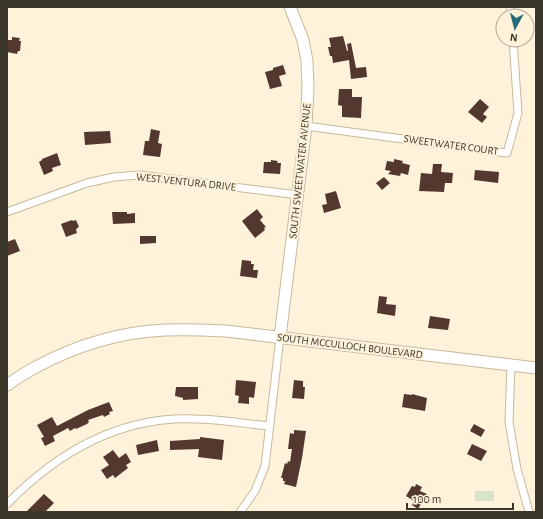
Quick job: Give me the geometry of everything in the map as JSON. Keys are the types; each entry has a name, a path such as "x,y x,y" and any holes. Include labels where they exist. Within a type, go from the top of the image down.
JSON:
{"main road":[{"name":"SOUTH SWEETWATER AVENUE","path":"280,337 306,126 308,88 307,61 303,40 290,7"},
{"name":"SOUTH MCCULLOCH BOULEVARD","path":"7,385 35,367 66,352 96,342 126,335 163,330 195,329 226,331 536,368"}],"street":[{"name":"SWEETWATER COURT","path":"306,126 507,152 518,113 514,48"},
{"name":"WEST VENTURA DRIVE","path":"7,212 87,183 114,176 140,176 298,195"},
{"path":"240,512 255,491 265,466 280,337"},
{"path":"511,365 509,422 517,469 529,512"},
{"path":"7,504 51,464 87,442 122,428 157,420 194,418 270,426"}],"green space":[{"path":"475,491 494,491 494,501 475,501"}],"building":[{"path":"343,36 347,51 347,44 351,43 356,68 366,67 367,77 351,79 349,60 333,63 328,47 331,47 329,38"},
{"path":"12,37 20,38 19,41 21,41 20,51 18,51 17,54 7,52 7,40 12,40"},
{"path":"283,65 286,74 279,76 282,86 270,89 265,72"},
{"path":"339,89 352,89 352,97 362,97 361,118 342,117 342,106 338,105"},
{"path":"480,99 489,107 483,114 487,117 482,123 468,112"},
{"path":"151,129 160,131 158,143 162,144 160,157 143,155 145,141 149,141"},
{"path":"110,131 111,143 85,145 84,132"},
{"path":"57,153 61,165 52,168 53,171 44,175 39,162 42,159"},
{"path":"394,159 403,161 402,163 410,165 408,175 401,173 400,176 388,174 391,171 385,170 387,161 394,162"},
{"path":"271,160 281,163 280,174 263,173 264,162 271,162"},
{"path":"433,164 442,164 441,172 453,173 452,183 445,183 444,192 419,191 421,173 432,174"},
{"path":"475,170 499,172 498,183 474,180"},
{"path":"384,177 390,183 382,190 376,183"},
{"path":"336,191 341,208 324,213 322,205 327,204 325,194"},
{"path":"257,209 263,217 260,220 266,227 264,228 265,230 255,238 242,221"},
{"path":"112,212 127,212 127,214 135,213 135,223 113,224"},
{"path":"76,220 79,227 76,229 77,233 66,237 61,224"},
{"path":"140,236 156,236 156,243 140,244"},
{"path":"15,239 20,251 7,256 7,242"},
{"path":"242,260 251,261 251,264 254,264 253,270 258,270 257,278 240,276"},
{"path":"379,296 387,297 386,304 396,305 395,316 377,313"},
{"path":"430,316 450,319 448,330 428,328"},
{"path":"236,380 256,382 254,398 249,397 249,404 238,403 239,396 235,395"},
{"path":"294,380 303,381 303,387 305,387 304,399 292,398"},
{"path":"176,387 198,387 198,399 183,400 183,398 175,396"},
{"path":"404,394 412,394 427,398 425,411 402,407"},
{"path":"109,402 113,411 109,412 110,414 104,417 103,415 88,420 89,422 87,424 70,431 68,428 53,436 55,441 45,446 41,438 44,437 37,425 52,417 57,426 88,410"},
{"path":"474,424 485,430 481,437 470,431"},
{"path":"294,430 306,431 296,487 284,484 285,481 281,478 285,463 287,464 288,461 290,462 292,449 288,449 290,433 294,434"},
{"path":"200,437 224,440 222,460 198,457 199,449 170,450 170,441 200,439"},
{"path":"157,440 159,451 138,455 136,445"},
{"path":"472,444 487,451 481,461 467,454"},
{"path":"113,450 119,458 126,453 131,462 126,465 128,468 115,478 113,475 107,479 101,470 109,465 103,457"},
{"path":"416,484 422,487 420,491 427,494 418,509 412,505 414,501 406,496 412,486 415,487"},
{"path":"44,494 54,503 45,512 26,512"}]}
